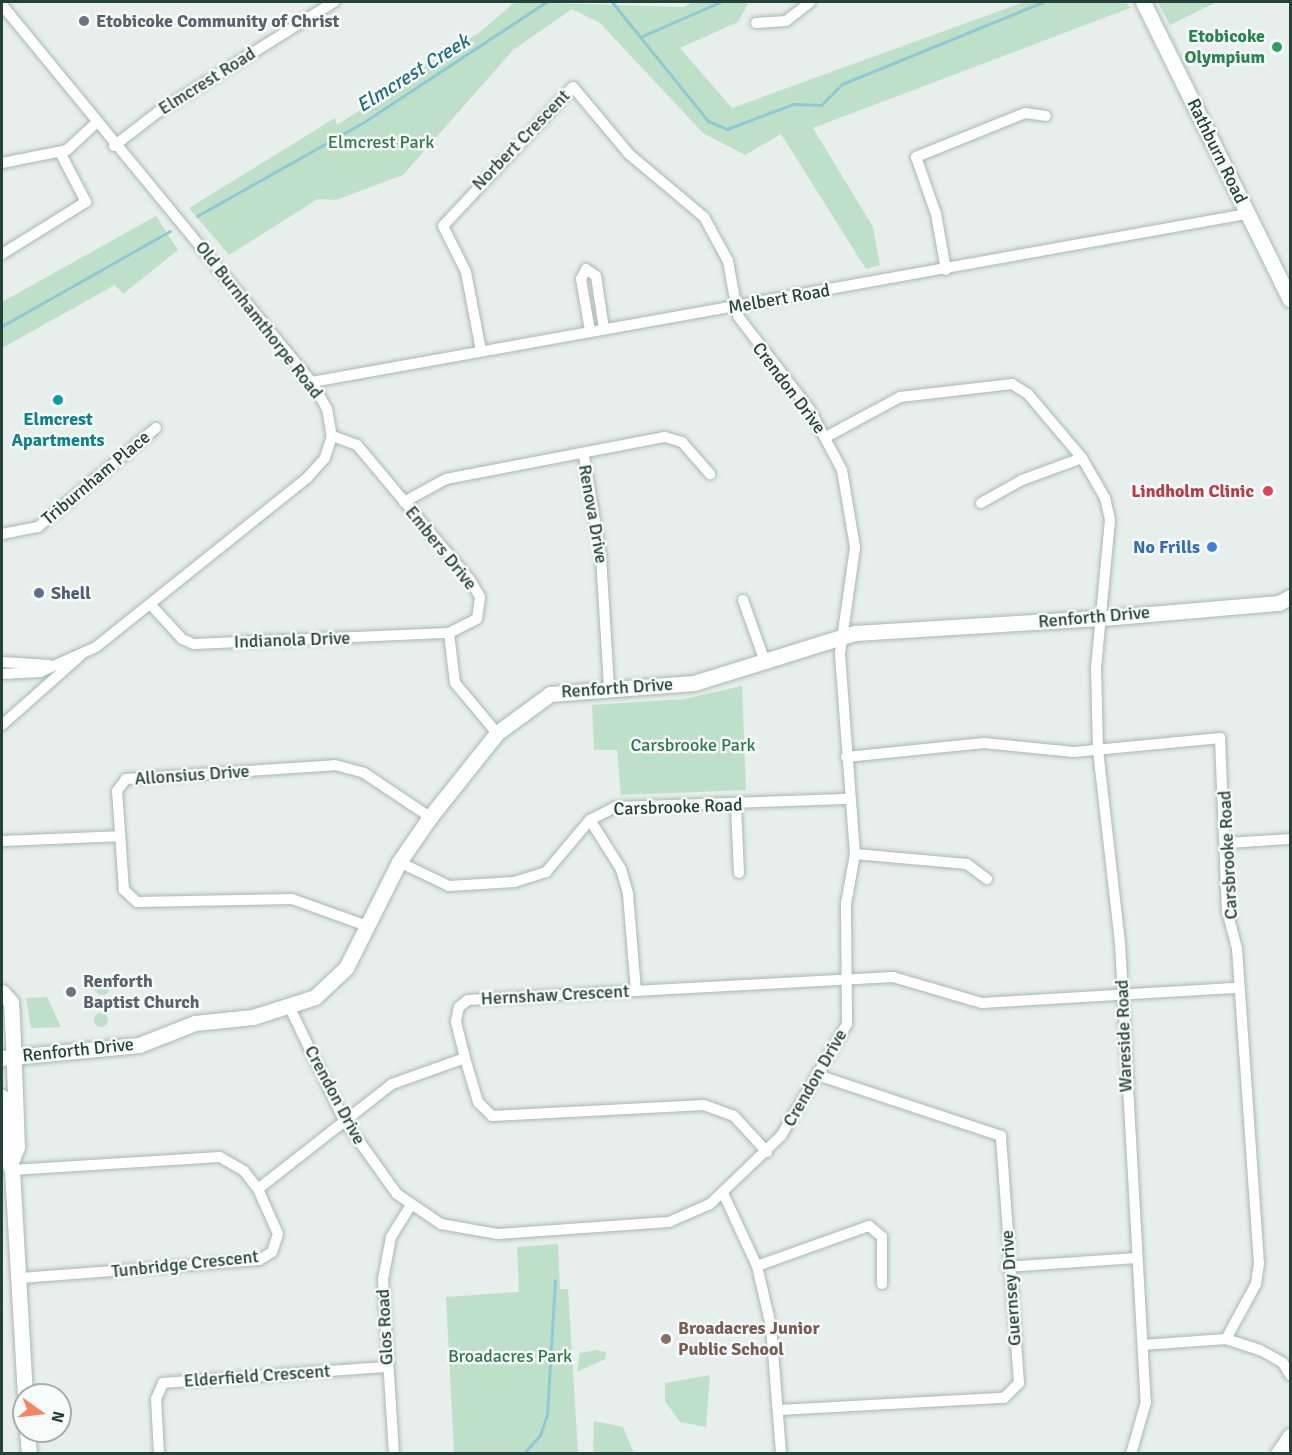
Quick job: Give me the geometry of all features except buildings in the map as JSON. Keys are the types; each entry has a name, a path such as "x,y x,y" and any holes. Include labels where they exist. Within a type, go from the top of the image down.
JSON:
{"street":[{"name":"Elmcrest Road","path":"114,147 158,112 334,2"},
{"path":"756,23 786,21 810,2"},
{"name":"Rathburn Road","path":"1143,2 1290,300"},
{"name":"Old Burnhamthorpe Road","path":"2,5 114,147 312,382 327,409 332,436"},
{"name":"Norbert Crescent","path":"481,351 466,272 443,226 570,87 629,154 704,217 728,261 736,307"},
{"path":"946,270 936,214 916,157 1025,113 1046,116"},
{"path":"2,163 60,152 96,123"},
{"path":"2,254 86,202 60,152"},
{"name":"Melbert Road","path":"312,382 590,331 946,270 1247,214"},
{"path":"590,331 581,279 586,269 596,276 604,329"},
{"name":"Crendon Drive","path":"290,1008 344,1120 410,1206 449,1227 498,1234 669,1222 724,1195 767,1152 821,1076 845,1031 850,980 846,904 855,854 847,799 841,637 855,547 842,470 826,437 749,336 736,307"},
{"name":"Wareside Road","path":"826,437 900,397 991,383 1012,384 1028,394 1082,458 1102,491 1110,520 1103,618 1096,668 1098,750 1123,995 1135,1258 1143,1345 1144,1417 1131,1454"},
{"name":"Triburnham Place","path":"2,534 38,527 156,428"},
{"path":"2,725 54,684 80,656 151,605 318,468 332,436"},
{"name":"Embers Drive","path":"332,436 357,445 480,597 477,619 449,633"},
{"path":"584,456 672,438 710,474"},
{"name":"Renova Drive","path":"404,502 446,479 584,456 601,556 609,687"},
{"path":"981,503 1022,480 1082,458"},
{"path":"743,600 764,659"},
{"name":"Renforth Drive","path":"8,1057 139,1045 195,1023 290,1008 332,984 367,926 399,862 430,817 497,733 550,694 609,687 694,683 764,659 841,637 1287,603"},
{"name":"Indianola Drive","path":"151,605 182,639 194,644 449,633"},
{"path":"449,633 456,683 497,733"},
{"path":"2,674 40,672 50,665 80,656"},
{"path":"2,662 50,665"},
{"path":"50,665 54,684"},
{"name":"Carsbrooke Road","path":"846,757 1002,743 1098,750 1220,738 1228,843 1227,911 1238,988 1259,1263 1256,1284 1226,1339"},
{"name":"Allonsius Drive","path":"367,926 292,899 137,902 124,890 117,791 126,779 335,765 364,773 430,817"},
{"name":"Carsbrooke Road","path":"399,862 449,886 514,882 546,872 590,820 615,807 736,805 847,799"},
{"path":"736,805 739,873"},
{"path":"590,820 621,869 628,894 636,991"},
{"path":"2,842 119,836"},
{"path":"1228,843 1290,839"},
{"path":"855,854 967,864 987,879"},
{"path":"2,975 2,993 11,1002 8,1057 17,1147 11,1166"},
{"name":"Hernshaw Crescent","path":"767,1152 734,1116 704,1105 492,1116 478,1102 456,1021 459,1007 468,1000 902,978 982,1003 1238,988"},
{"path":"258,1189 392,1084 465,1058"},
{"name":"Guernsey Drive","path":"779,1410 1011,1396 1019,1383 1007,1267 1000,1134 821,1076"},
{"path":"2,1097 4,1148 11,1166 24,1383"},
{"name":"Tunbridge Crescent","path":"11,1166 208,1155 236,1166 258,1189 278,1234 272,1252 260,1260 19,1278"},
{"path":"724,1195 757,1266 771,1326 781,1454"},
{"name":"Glos Road","path":"394,1454 387,1367 384,1260 396,1227 410,1206"},
{"path":"757,1266 869,1226 882,1237 882,1284"},
{"path":"1007,1267 1135,1258"},
{"path":"1143,1345 1226,1339 1260,1350 1282,1363 1290,1375"},
{"name":"Elderfield Crescent","path":"159,1454 156,1399 163,1383 387,1367"},
{"path":"1278,1454 1290,1436"}],"green space":[{"name":"Elmcrest Park","path":"515,2 684,7 693,2 749,2 738,22 680,48 732,108 1024,2 1126,2 1130,8 813,128 873,227 880,265 866,269 781,134 745,155 703,133 600,23 572,9 513,50 403,175 336,200 318,199 229,255 189,208 335,118 337,125 362,109 359,103 479,33"},
{"path":"1158,2 1217,2 1170,25"},
{"path":"156,216 178,250 123,294 115,285 2,348 2,302"},
{"name":"Carsbrooke Park","path":"742,686 746,790 621,795 617,750 594,750 592,705 684,699"},
{"path":"99,979 105,979 110,987 108,993 99,995 94,990 94,984"},
{"path":"47,997 61,1027 31,1028 26,998"},
{"path":"98,1013 104,1013 108,1020 104,1027 98,1027 94,1023 94,1017"},
{"name":"Broadacres Park","path":"558,1244 560,1289 568,1289 578,1453 454,1453 446,1297 519,1292 517,1247"},
{"path":"596,1350 606,1352 605,1359 577,1372 580,1353"},
{"path":"710,1375 706,1427 680,1422 665,1401 665,1383"},
{"path":"594,1421 623,1427 634,1453 593,1453"}],"waterway":[{"name":"Elmcrest Creek","path":"197,216 364,122 546,2"},
{"name":"Elmcrest Creek","path":"612,2 708,121 727,129 793,104 821,105 842,84 1043,2"},
{"path":"640,37 720,2"},
{"name":"Elmcrest Creek","path":"2,326 170,231"},
{"path":"523,1454 540,1435 547,1415 555,1280"}],"place":[{"name":"Etobicoke Community of Christ","path":"84,21"},
{"name":"Etobicoke Olympium","path":"1277,47"},
{"name":"Elmcrest Apartments","path":"58,400"},
{"name":"Lindholm Clinic","path":"1268,491"},
{"name":"No Frills","path":"1212,547"},
{"name":"Shell","path":"39,593"},
{"name":"Renforth Baptist Church","path":"71,992"},
{"name":"Broadacres Junior Public School","path":"666,1339"}]}
